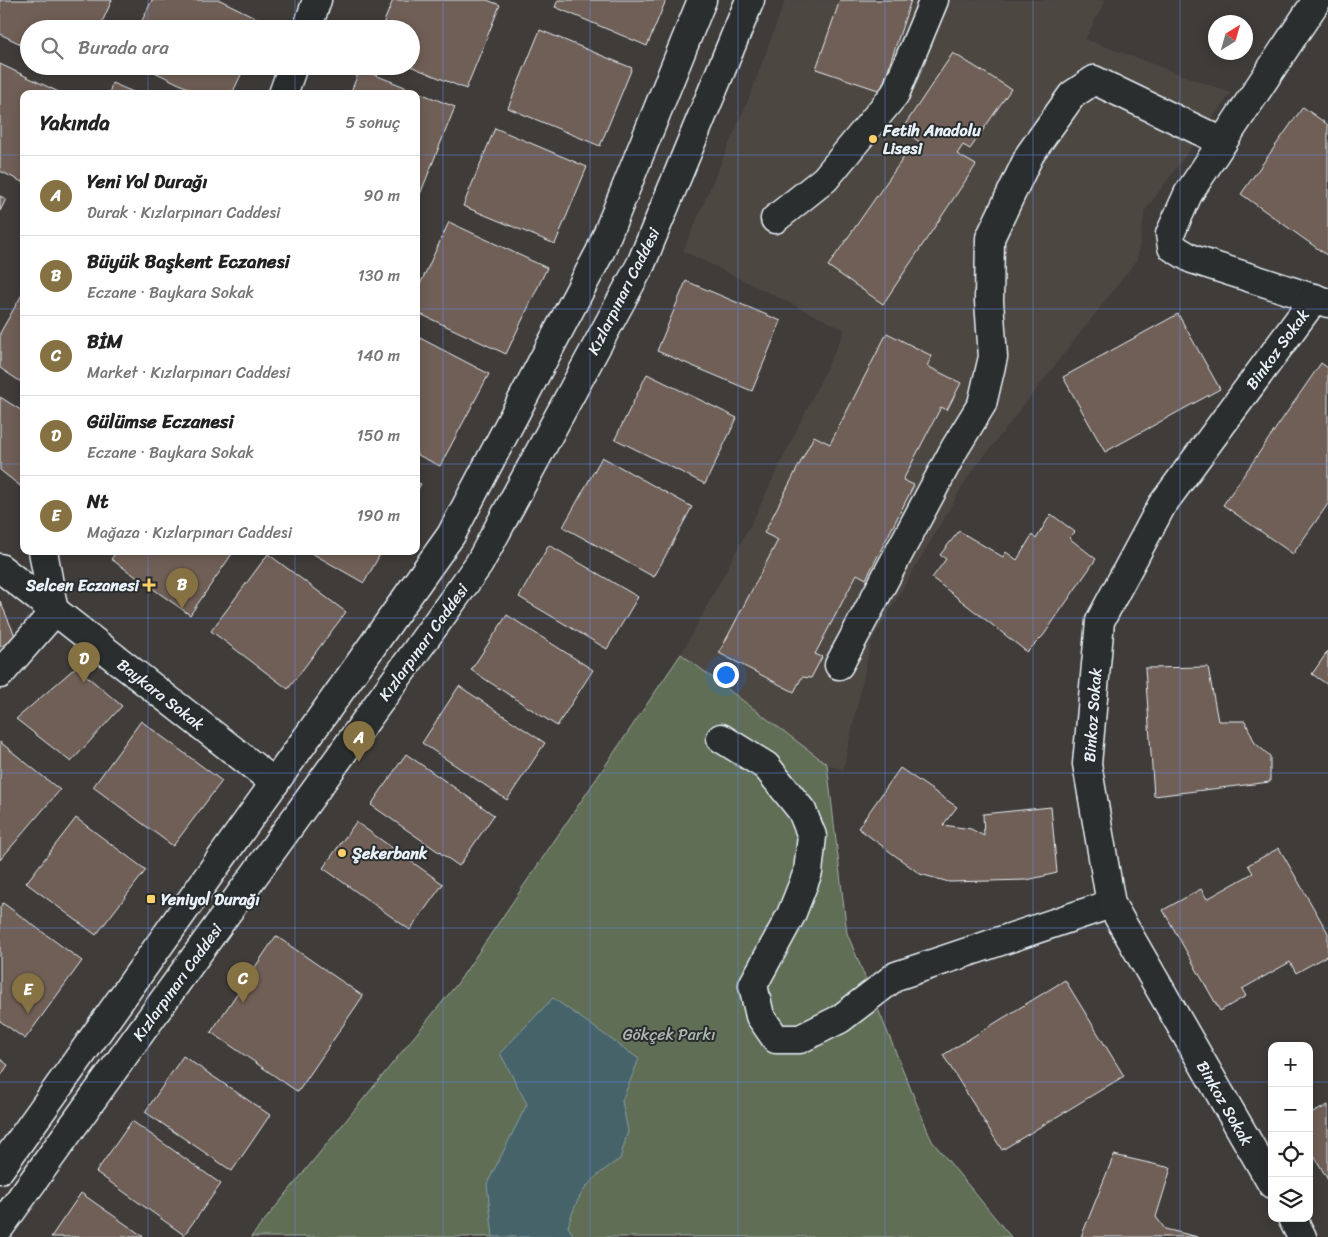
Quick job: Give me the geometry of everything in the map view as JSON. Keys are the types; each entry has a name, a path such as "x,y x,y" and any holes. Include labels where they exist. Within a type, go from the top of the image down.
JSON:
{"main road":[{"path":"310,20 317,0"},
{"path":"0,1169 451,536 600,252 702,0"},
{"name":"Kızlarpınarı Caddesi","path":"0,1227 479,564 641,264 750,0"},
{"path":"775,219 825,179 895,94 934,0"},
{"path":"1317,0 1188,194 1170,234 1172,247 1192,259 1321,301"},
{"path":"284,90 290,75"},
{"path":"839,665 956,448 982,404 993,357 989,301 990,238 1030,154 1072,95 1094,80 1223,142"},
{"name":"Binkoz Sokak","path":"1268,1177 1111,904 1087,764 1100,620 1162,505 1321,301"},
{"path":"0,674 54,612 44,555"},
{"name":"Baykara Sokak","path":"0,568 275,783"},
{"path":"721,738 766,766 802,811 812,836 808,872 791,915 754,985 760,1016 776,1039 800,1039 840,1020 896,976 1111,904"},
{"path":"1294,1222 1302,1237"}],"shaded area":[{"path":"785,0 1106,0 1085,39 1231,93 1145,211 1137,260 968,477 871,643 843,770 827,764 681,654 753,520 845,330 683,251 751,93"}],"green space":[{"name":"Gökçek Parkı","path":"681,654 827,764 847,933 932,1141 1011,1237 251,1237 457,984"}],"water":[{"path":"553,998 639,1059 622,1101 628,1131 620,1159 600,1173 580,1196 568,1227 575,1237 493,1237 487,1184 527,1104 500,1053"}],"building":[{"path":"0,0 112,0 103,20 20,20 20,44 0,34"},
{"path":"152,0 220,0 261,20 142,20"},
{"path":"393,0 487,0 500,5 466,89 420,70 420,20 385,20"},
{"path":"558,0 666,0 647,46 555,7"},
{"path":"840,0 911,0 881,91 816,69"},
{"path":"540,30 632,68 600,146 508,108"},
{"path":"953,53 1011,89 970,149 963,145 957,154 976,165 883,304 828,266 909,150 918,156 925,146 902,129"},
{"path":"0,64 55,90 20,90 20,181 0,171"},
{"path":"161,75 241,75 234,90 192,90"},
{"path":"358,75 375,75 412,90 352,90"},
{"path":"112,83 129,90 110,90"},
{"path":"420,93 455,107 420,194"},
{"path":"1303,107 1328,125 1328,256 1241,194"},
{"path":"495,128 587,167 555,244 463,206"},
{"path":"0,196 6,199 0,211"},
{"path":"449,222 547,268 506,354 420,314 420,284"},
{"path":"686,281 781,321 752,391 657,351"},
{"path":"20,298 20,381 0,368 0,333"},
{"path":"1178,314 1220,389 1105,452 1063,377"},
{"path":"887,333 932,356 927,366 961,383 947,410 941,407 903,480 914,485 866,579 857,574 815,654 822,657 811,678 802,677 794,692 719,653 778,540 764,533 814,436 830,444"},
{"path":"420,338 489,374 440,466 420,456"},
{"path":"1321,363 1328,368 1328,504 1293,554 1223,505"},
{"path":"647,374 737,418 705,484 615,439"},
{"path":"0,397 20,410 20,486 0,470"},
{"path":"602,457 692,507 654,577 563,527"},
{"path":"1051,514 1075,532 1069,538 1096,559 1043,636 1027,652 932,578 946,559 940,555 959,531 1003,557 1006,552 1017,560 1032,535 1036,539"},
{"path":"549,545 638,597 607,649 519,597"},
{"path":"114,555 231,555 190,615 111,559"},
{"path":"267,555 346,612 288,689 211,631"},
{"path":"315,555 380,555 364,583"},
{"path":"0,601 16,638 0,647"},
{"path":"507,615 593,670 557,726 471,670"},
{"path":"1328,651 1328,685 1312,674"},
{"path":"76,667 122,706 71,762 16,719"},
{"path":"1208,667 1218,721 1245,721 1255,743 1270,756 1270,782 1154,796 1145,668"},
{"path":"459,686 545,743 507,800 422,743"},
{"path":"141,721 222,781 173,846 93,787"},
{"path":"0,742 60,790 0,860"},
{"path":"406,754 494,815 459,866 371,805"},
{"path":"900,768 957,807 943,825 971,829 984,836 983,814 1051,807 1057,873 1027,880 949,882 920,874 858,828"},
{"path":"76,818 146,870 96,935 26,883"},
{"path":"356,822 443,884 410,930 323,868"},
{"path":"1279,848 1328,933 1328,955 1296,973 1290,962 1242,989 1246,996 1220,1011 1163,910 1201,889 1207,899 1253,873 1248,865"},
{"path":"3,903 82,961 25,1039 0,1021 0,907"},
{"path":"276,936 363,996 298,1092 211,1032"},
{"path":"1065,980 1124,1076 1002,1150 943,1055"},
{"path":"183,1056 270,1115 232,1171 145,1112"},
{"path":"0,1059 8,1065 0,1077"},
{"path":"1328,1105 1328,1180 1313,1154 1313,1113"},
{"path":"132,1121 221,1184 184,1235 96,1172"},
{"path":"1114,1155 1171,1168 1156,1217 1165,1229 1198,1237 1081,1237"},
{"path":"81,1193 144,1237 51,1237"}],"place":[{"name":"Fetih Anadolu Lisesi","path":"873,139"},
{"name":"Selcen Eczanesi","path":"149,585"},
{"name":"Büyük Başkent Eczanesi","path":"182,609"},
{"name":"Gülümse Eczanesi","path":"84,683"},
{"name":"Yeni Yol Durağı","path":"359,762"},
{"name":"Şekerbank","path":"342,853"},
{"name":"Yeniyol Durağı","path":"151,899"},
{"name":"BİM","path":"243,1003"},
{"name":"Nt","path":"28,1014"}]}
